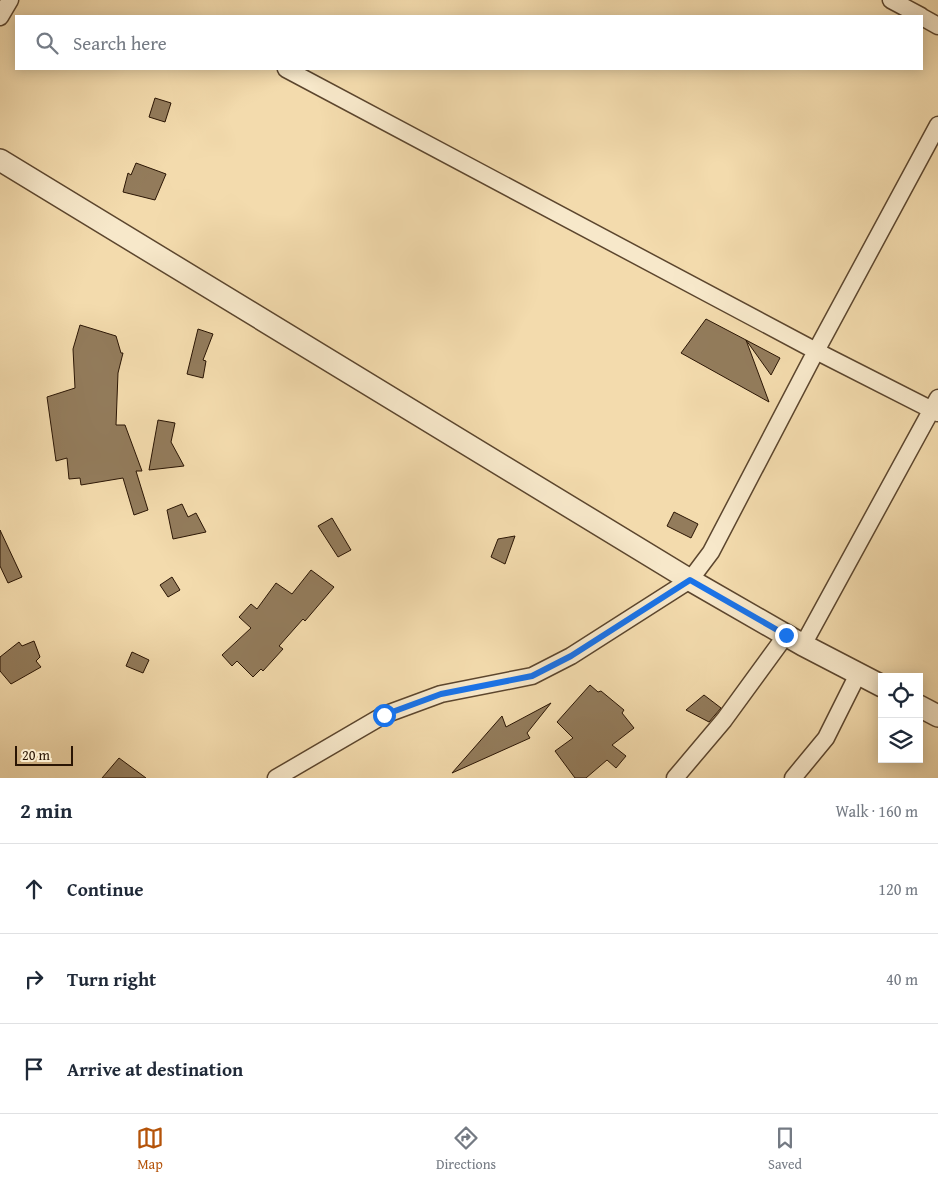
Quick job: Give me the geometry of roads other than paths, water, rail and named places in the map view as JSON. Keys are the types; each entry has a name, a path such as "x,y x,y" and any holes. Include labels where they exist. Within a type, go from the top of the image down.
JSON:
{"street":[{"path":"0,17 10,0"},
{"path":"890,0 917,15"},
{"path":"923,18 938,26"},
{"path":"288,70 816,351 936,407 794,640 674,778"},
{"path":"276,778 384,715 441,694 532,676 571,656 690,580 711,552 816,351 938,126"},
{"path":"0,160 690,580 794,640 878,684"},
{"path":"793,778 826,738 858,674"},
{"path":"923,708 938,716"}]}
